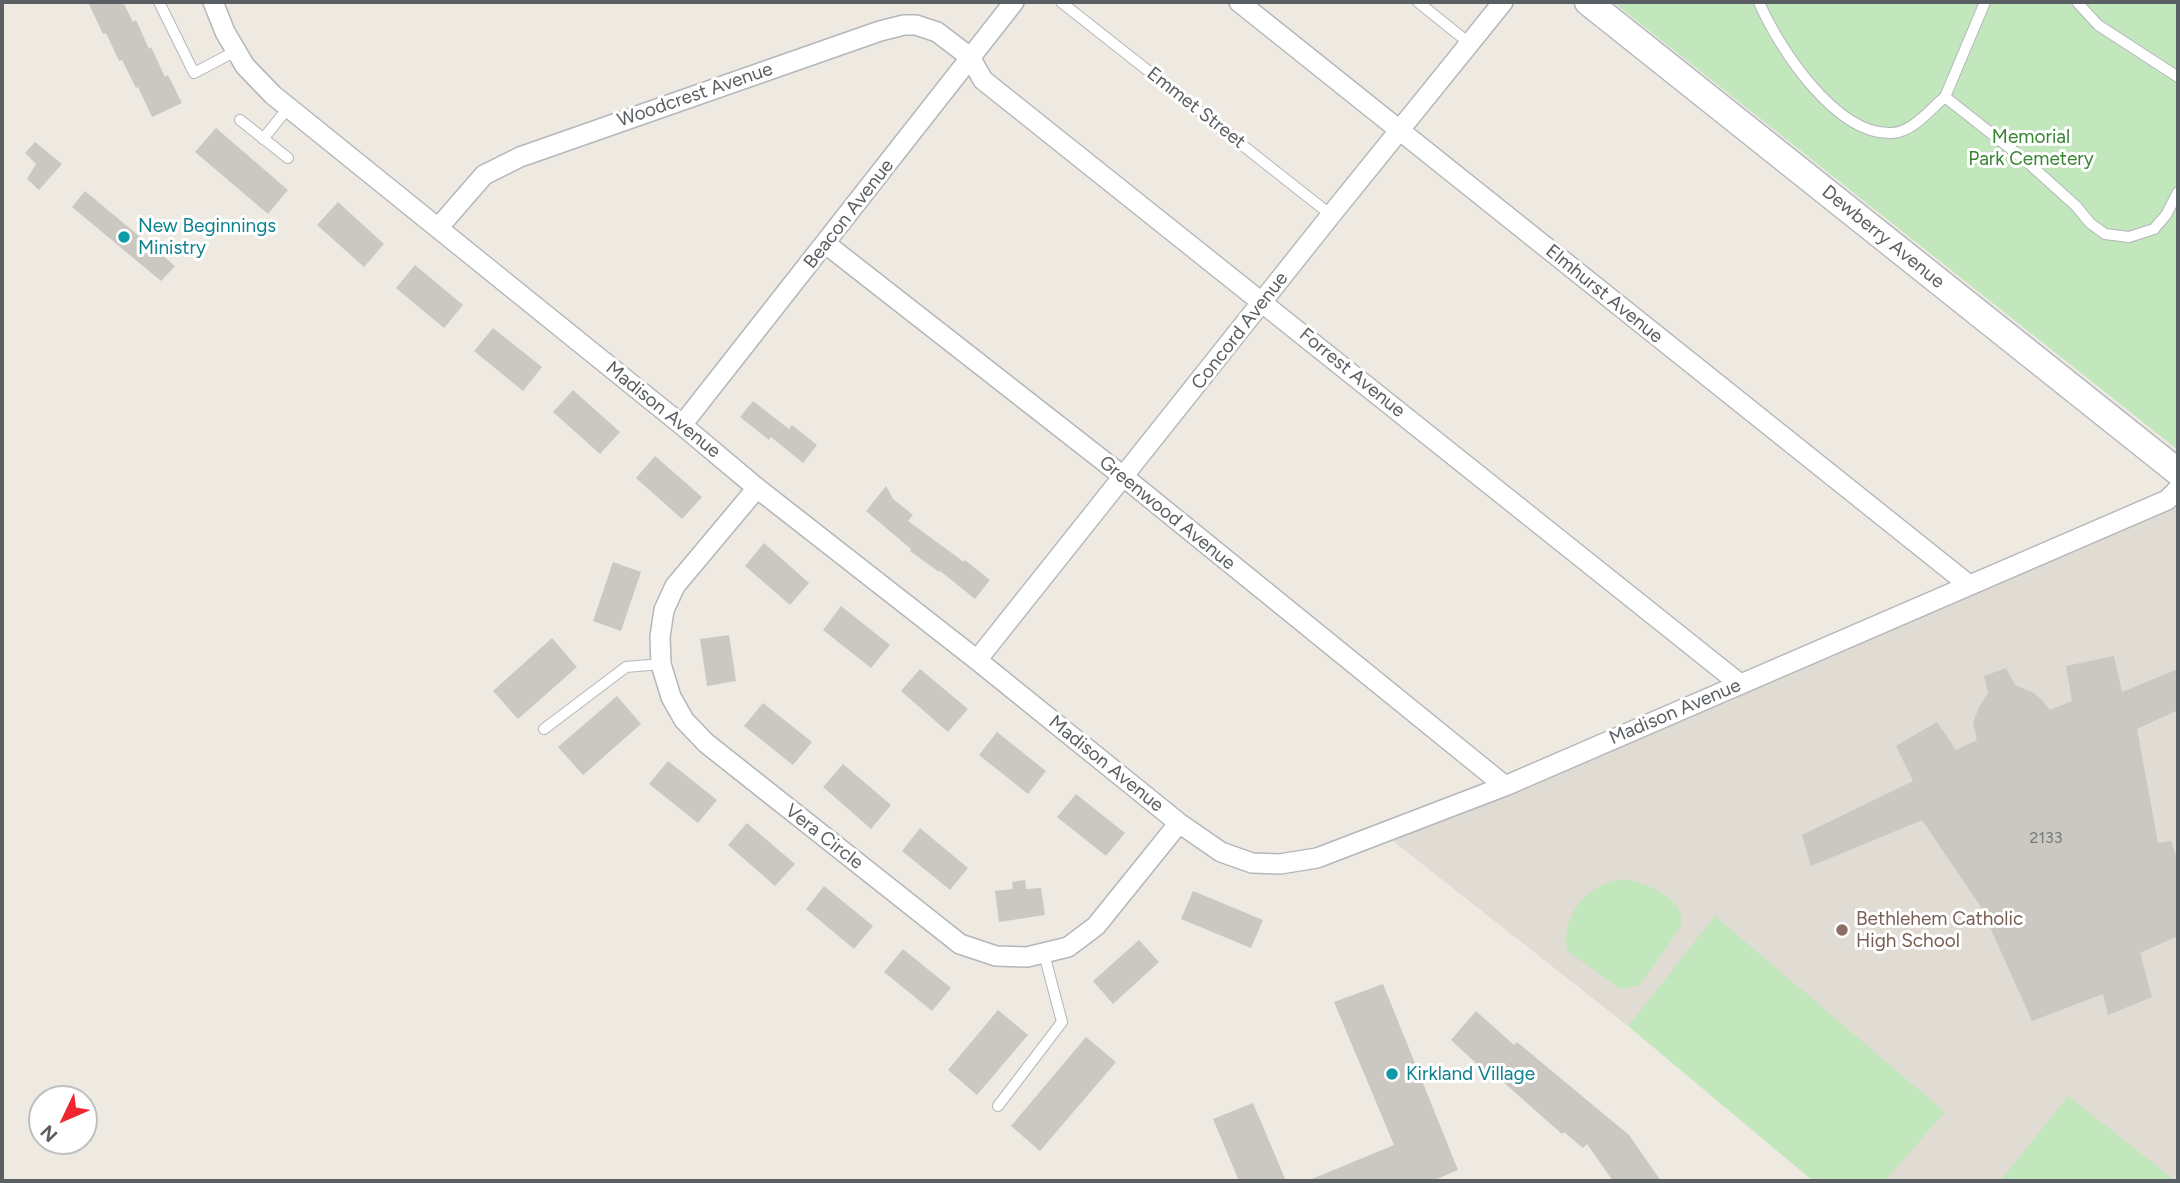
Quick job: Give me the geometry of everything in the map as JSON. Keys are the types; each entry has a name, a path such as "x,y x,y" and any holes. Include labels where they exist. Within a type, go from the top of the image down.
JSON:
{"street":[{"name":"Madison Avenue","path":"213,2 225,32 245,66 288,108 757,488 1179,823 1221,852 1252,863 1280,864 1317,858 1505,786 2168,499 2178,489"},
{"name":"Beacon Avenue","path":"682,425 1014,2"},
{"name":"Elmhurst Avenue","path":"1239,2 1969,585"},
{"name":"Concord Avenue","path":"977,660 1503,2"},
{"name":"Dewberry Avenue","path":"1588,2 2178,472"},
{"name":"Woodcrest Avenue","path":"438,228 484,175 520,158 880,31 916,25 937,32 970,57"},
{"name":"Forrest Avenue","path":"970,57 983,80 1740,684"},
{"name":"Greenwood Avenue","path":"826,244 1124,477 1505,786"},
{"name":"Vera Circle","path":"757,488 675,586 664,610 660,637 662,664 671,697 684,720 706,744 960,944 996,956 1027,957 1068,947 1096,926 1179,823"}],"lane":[{"path":"159,2 194,73 236,51"},
{"name":"Emmet Street","path":"1061,2 1331,215"},
{"path":"1418,2 1469,43"},
{"path":"1759,2 1775,36 1802,76 1846,118 1869,130 1894,133 1914,125 1945,97 1985,2"},
{"path":"2077,2 2098,25 2178,77"},
{"path":"1945,97 2025,160 2076,206 2090,223 2105,234 2129,237 2154,229 2166,215 2178,192"},
{"path":"263,139 288,108"},
{"path":"240,120 288,158"},
{"path":"544,729 626,667 662,664"},
{"path":"998,1106 1062,1022 1044,954"}],"shaded area":[{"name":"Bethlehem Catholic High School","path":"2178,490 2178,1181 1825,1181 1384,834"}],"green space":[{"name":"Memorial Park Cemetery","path":"1613,2 2178,2 2178,450"},
{"path":"1621,879 1651,887 1669,898 1681,915 1682,925 1640,985 1621,989 1567,951 1566,938 1572,914 1587,895 1608,882"},
{"path":"1715,916 1945,1112 1885,1181 1813,1181 1628,1026"},
{"path":"2068,1096 2176,1181 2000,1181"}],"building":[{"path":"88,2 123,2 133,22 136,20 149,49 151,47 165,77 168,75 182,103 152,117 138,87 136,88 122,60 119,61 106,33 103,34"},
{"path":"216,128 288,190 268,214 195,152"},
{"path":"35,142 62,164 39,190 27,179 36,164 25,153"},
{"name":"New Beginnings Ministry","path":"85,191 175,266 161,281 72,207"},
{"path":"338,202 384,244 364,267 317,225"},
{"path":"415,265 463,305 444,328 396,288"},
{"path":"493,328 542,367 523,391 474,351"},
{"path":"573,390 620,432 600,454 553,412"},
{"path":"753,401 789,429 792,425 817,445 803,463 771,437 769,440 740,417"},
{"path":"655,456 702,497 682,519 636,478"},
{"path":"886,486 893,499 913,515 908,521 990,580 975,599 910,551 911,549 866,511"},
{"path":"764,543 809,583 790,605 745,566"},
{"path":"613,562 641,572 621,631 593,621"},
{"path":"841,606 890,645 871,668 823,630"},
{"path":"729,635 736,681 707,686 700,639"},
{"path":"552,638 577,667 518,719 493,691"},
{"name":"Bethlehem Catholic High School","path":"2114,656 2122,692 2178,669 2178,710 2137,729 2158,843 2171,841 2178,862 2178,936 2140,953 2152,997 2108,1015 2103,994 2032,1021 1981,907 1922,820 1811,866 1802,835 1913,781 1896,746 1937,722 1956,750 1977,740 1973,723 1988,693 1984,676 2006,668 2015,685 2032,692 2050,710 2072,701 2066,666"},
{"path":"920,669 968,709 948,732 901,691"},
{"path":"617,696 641,724 583,775 558,747"},
{"path":"763,703 812,742 793,765 744,726"},
{"path":"997,732 1046,771 1028,794 979,755"},
{"path":"668,761 717,800 698,823 649,784"},
{"path":"843,764 891,805 871,829 823,787"},
{"path":"1076,794 1125,833 1106,856 1057,817"},
{"path":"747,823 795,864 775,886 728,845"},
{"path":"920,828 968,868 950,890 902,851"},
{"path":"1025,880 1026,889 1041,888 1045,915 999,922 995,891 1013,889 1012,882"},
{"path":"824,886 873,926 854,949 806,909"},
{"path":"1193,891 1263,920 1251,948 1181,919"},
{"path":"1139,940 1159,962 1113,1004 1093,981"},
{"path":"903,949 951,988 932,1011 884,972"},
{"name":"Kirkland Village","path":"1383,984 1458,1170 1432,1181 1307,1181 1394,1145 1334,1002"},
{"path":"998,1010 1028,1035 977,1095 948,1070"},
{"path":"1476,1011 1514,1045 1517,1042 1629,1135 1661,1181 1613,1181 1587,1144 1583,1148 1564,1132 1562,1134 1494,1074 1491,1077 1451,1040"},
{"path":"1086,1037 1116,1062 1040,1151 1011,1126"},
{"path":"1253,1103 1286,1181 1239,1181 1213,1119"}],"place":[{"name":"New Beginnings Ministry","path":"124,237"},
{"name":"Bethlehem Catholic High School","path":"1842,930"},
{"name":"Kirkland Village","path":"1392,1074"}]}
